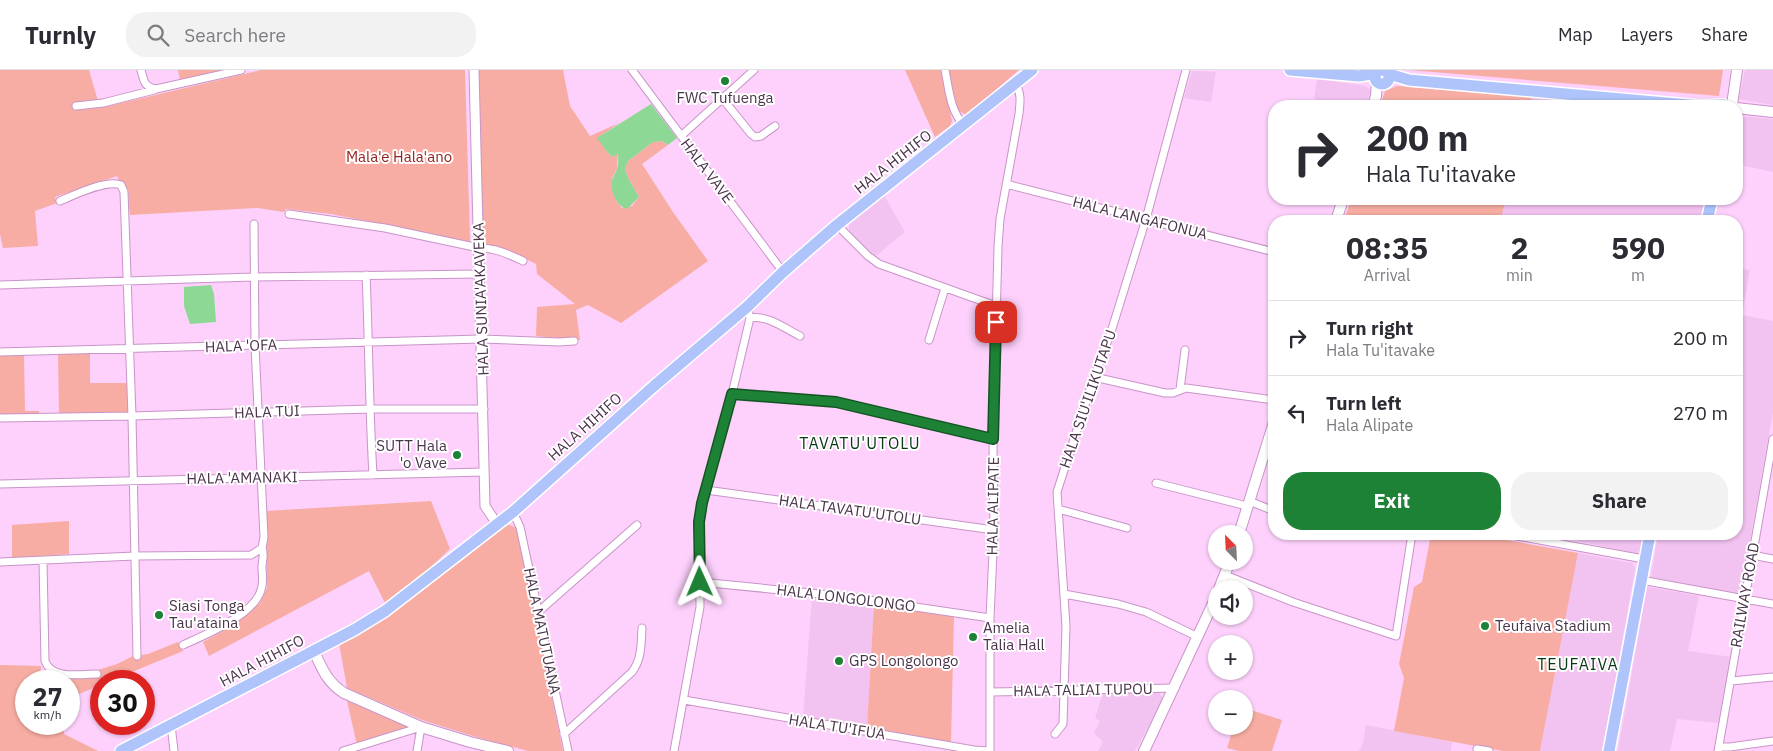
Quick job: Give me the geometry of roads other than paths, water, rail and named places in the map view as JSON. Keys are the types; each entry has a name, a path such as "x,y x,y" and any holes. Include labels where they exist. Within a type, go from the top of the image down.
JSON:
{"main road":[{"name":"HALA HIHIFO","path":"121,751 354,630 385,611 513,512 654,386 748,312 783,272 837,225 1032,70"},
{"path":"1290,70 1382,76 1634,100"},
{"path":"1731,100 1737,70"},
{"path":"1374,100 1382,76"},
{"path":"1743,109 1773,112"},
{"path":"1242,525 1268,441"},
{"path":"1609,751 1649,540"},
{"path":"1223,580 1227,570"},
{"path":"1144,751 1208,615"},
{"path":"314,651 326,676 334,686 356,698 469,746 508,751"}],"street":[{"path":"141,70 145,83 149,88 156,89"},
{"path":"76,106 103,103 240,70"},
{"name":"HALA SUNIA'AKAVEKA","path":"474,70 485,506 497,524"},
{"name":"HALA VAVE","path":"632,70 783,272"},
{"path":"681,136 754,70"},
{"path":"945,70 953,110 964,125"},
{"name":"HALA SIU'ILIKUTAPU","path":"1055,734 1063,724 1066,626 1058,484 1111,332 1146,219 1186,70"},
{"name":"HALA ALIPATE","path":"990,751 990,618 994,530 993,439 998,247 1006,184 1019,114 1020,96 1019,89 1015,84"},
{"path":"722,98 755,137 761,136 775,126"},
{"path":"60,201 96,187 115,183 121,185 124,192 132,416 136,656"},
{"name":"HALA LANGAFONUA","path":"1006,184 1268,250"},
{"path":"289,214 384,228 479,248 492,248 523,261"},
{"path":"183,645 226,625 252,606 261,592 263,582 262,478 254,345 254,224"},
{"path":"837,225 868,256 879,264 996,306"},
{"path":"0,285 253,277 480,274"},
{"path":"366,275 369,409 373,475"},
{"path":"929,340 946,288"},
{"path":"674,751 700,607 699,522 732,394 748,312 772,321 800,336"},
{"name":"HALA 'OFA","path":"0,352 481,339 574,341"},
{"path":"1180,389 1185,350"},
{"path":"1094,377 1165,392 1186,388 1268,399"},
{"path":"732,394 836,402 993,439"},
{"name":"HALA TUI","path":"0,418 369,409 484,409"},
{"name":"RAILWAY ROAD","path":"1719,749 1773,439"},
{"name":"HALA 'AMANAKI","path":"0,484 484,472"},
{"path":"1156,483 1268,509"},
{"name":"HALA TAVATU'UTOLU","path":"706,490 994,530"},
{"path":"1058,509 1127,528"},
{"name":"HALA MATUTUANA","path":"513,512 520,527 568,751"},
{"path":"538,612 637,525"},
{"path":"1225,575 1293,602 1396,636 1411,540"},
{"path":"1539,540 1644,559"},
{"path":"0,562 135,556 252,555 262,548"},
{"path":"1752,555 1773,558"},
{"path":"43,561 45,661 47,667 53,672 90,674"},
{"path":"1640,580 1773,604"},
{"name":"HALA LONGOLONGO","path":"700,582 841,596 990,618"},
{"path":"1064,594 1118,604 1146,612 1198,637"},
{"path":"564,734 632,672 638,664 642,628"},
{"path":"1730,681 1773,677"},
{"name":"HALA TALIAI TUPOU","path":"991,692 1174,688"},
{"name":"HALA TU'IFUA","path":"684,700 974,750 990,751"},
{"path":"171,725 174,751"},
{"path":"343,751 421,727 417,751"},
{"path":"1719,749 1773,741"},
{"path":"1477,749 1489,751"}],"place":[{"name":"FWC Tufuenga","path":"725,81"},
{"name":"SUTT Hala 'o Vave","path":"457,455"},
{"name":"Siasi Tonga Tau'ataina","path":"159,615"},
{"name":"Teufaiva Stadium","path":"1485,626"},
{"name":"Amelia Talia Hall","path":"973,637"},
{"name":"GPS Longolongo","path":"839,661"}],"district":[{"name":"TAVATU'UTOLU","path":"860,443"},
{"name":"TEUFAIVA","path":"1578,664"}],"park label":[{"name":"Mala'e Hala'ano","path":"399,157"}]}
